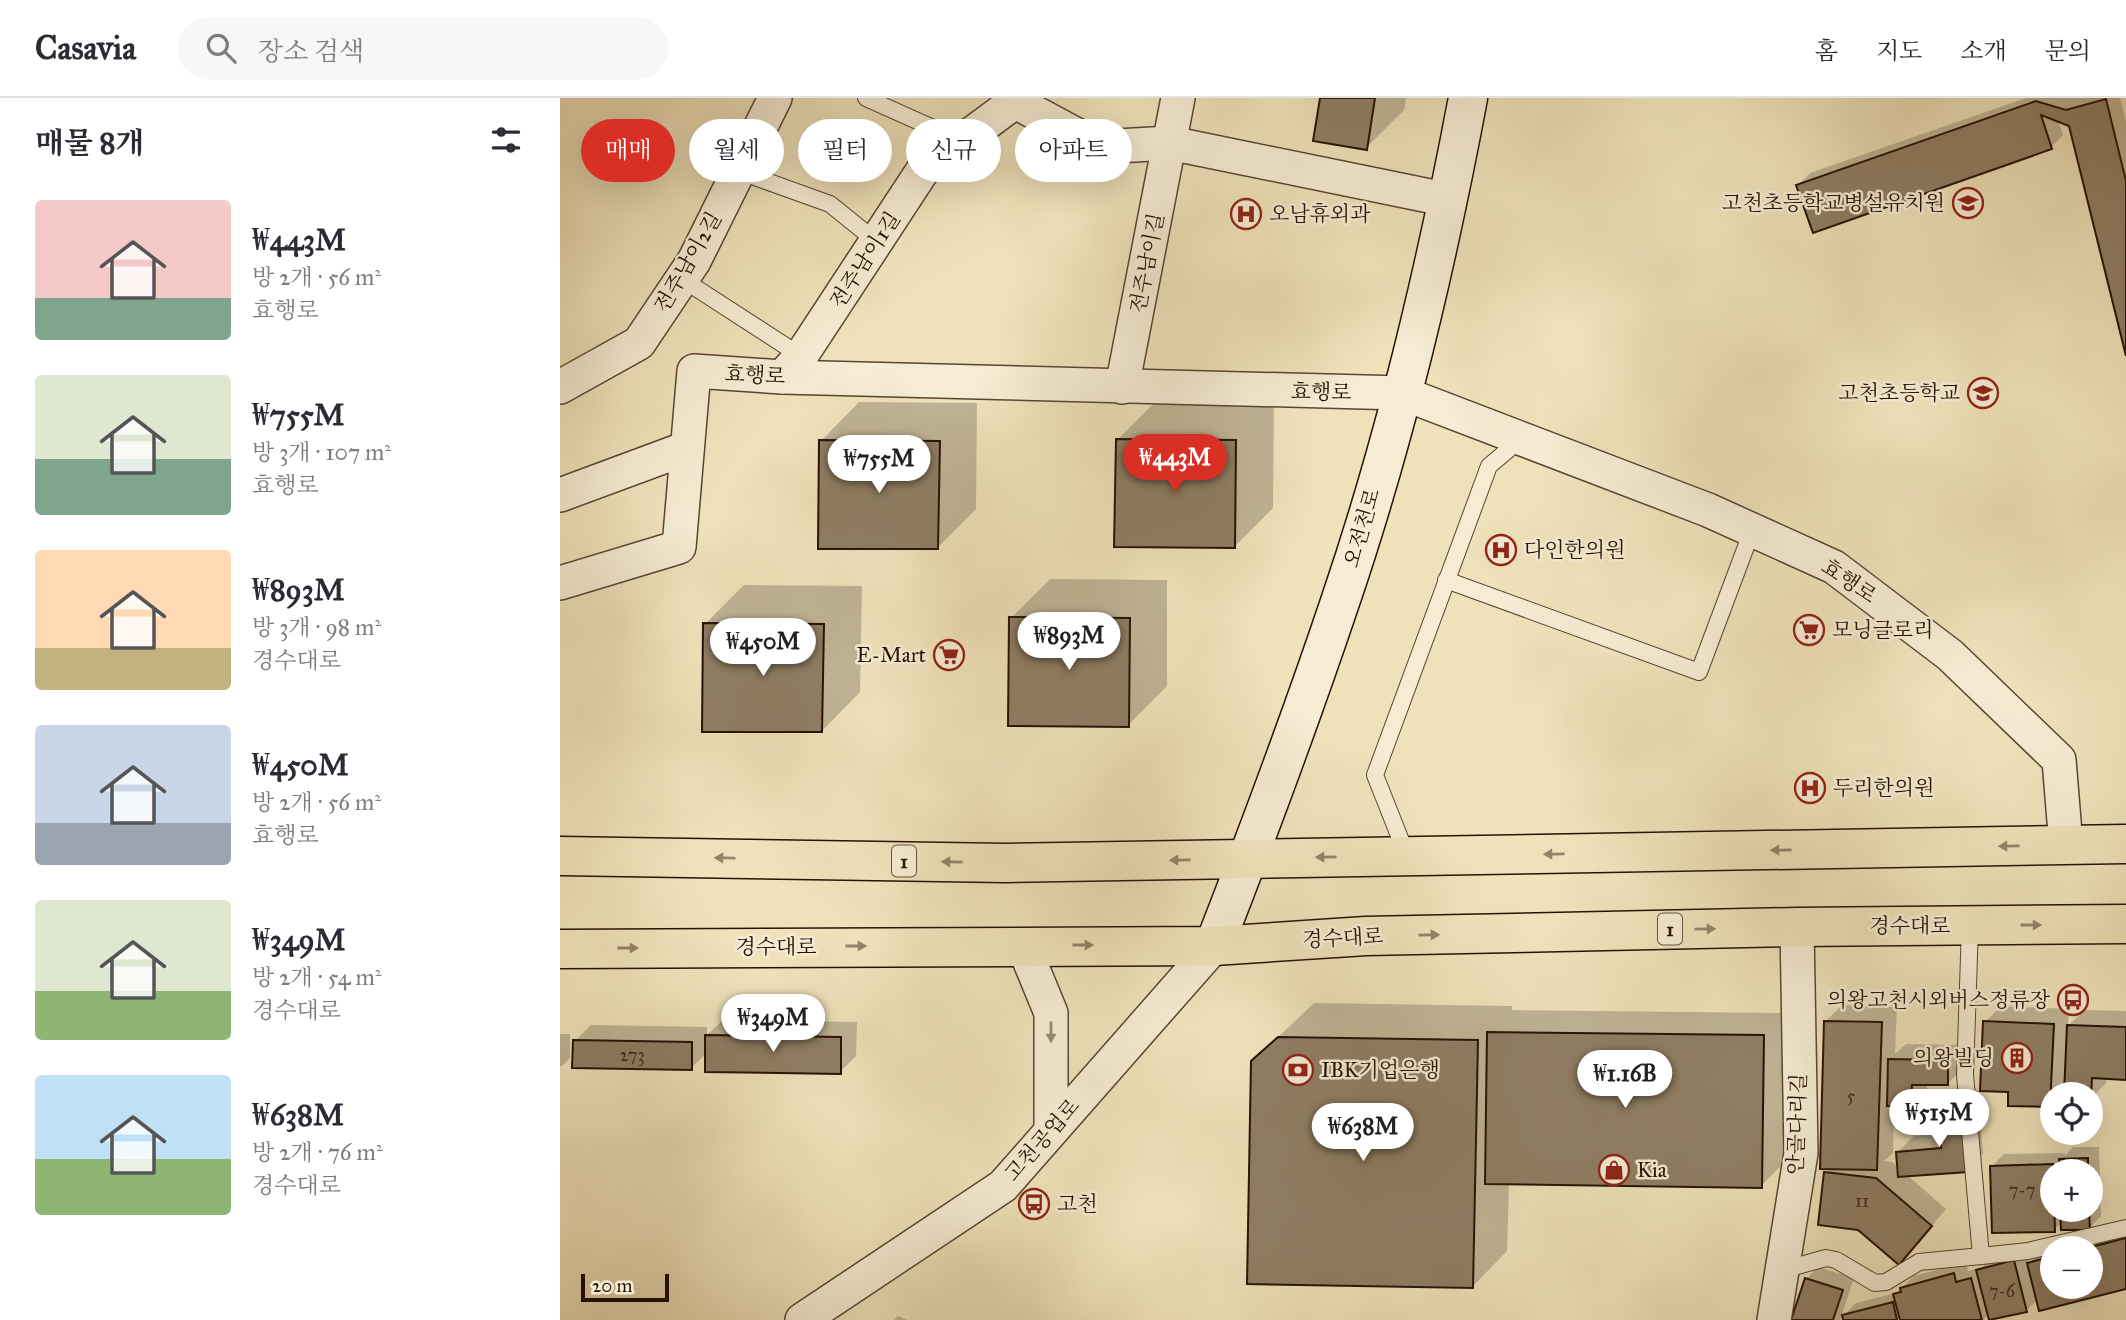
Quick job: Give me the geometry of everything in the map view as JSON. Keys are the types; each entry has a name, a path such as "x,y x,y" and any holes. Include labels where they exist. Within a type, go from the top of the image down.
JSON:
{"main road":[{"name":"1","path":"560,856 1006,863 2126,844"},
{"name":"경수대로","path":"560,949 1214,946 1366,936 1797,927 2126,925"}],"street":[{"name":"전주남이2길","path":"764,119 775,98"},
{"name":"전주남이길","path":"1122,387 1178,98"},
{"name":"오전천로","path":"1214,946 1341,600 1402,393 1449,200 1468,98"},
{"name":"전주남이1길","path":"989,119 1014,99"},
{"path":"1014,99 1099,147 1170,143 1449,200"},
{"name":"전주남이2길","path":"560,387 639,343 694,261 733,182"},
{"name":"전주남이1길","path":"792,366 915,182"},
{"name":"효행로","path":"560,583 679,547 694,371 792,366 1122,387 1402,393 1752,528 1834,567 1950,655 2059,760 2066,845"},
{"path":"560,495 687,448"},
{"name":"안골다리길","path":"1774,1320 1801,1153 1797,927"},
{"path":"1024,945 1051,1013 1051,1129"},
{"name":"고천공업로","path":"802,1320 1003,1185 1214,946"}],"lane":[{"path":"866,98 913,119"},
{"path":"769,182 831,204 877,242"},
{"path":"682,279 792,366"},
{"path":"1407,856 1375,775 1489,466 1522,438"},
{"path":"1446,580 1699,672 1752,528"},
{"path":"1970,926 1965,1075 1981,1256"},
{"path":"1783,1270 1826,1258 1836,1260 1875,1283 1886,1282 1919,1262 2028,1251 2126,1228"}],"building":[{"path":"1320,98 1375,98 1367,150 1313,141"},
{"path":"2106,99 2126,181 2126,356 2069,126 2041,115 2052,149 1813,233 1796,185 2036,101 2066,110"},
{"path":"1116,439 1236,440 1235,548 1114,547"},
{"path":"819,440 940,441 938,549 818,549"},
{"path":"1009,617 1130,618 1129,727 1008,726"},
{"path":"703,623 824,624 822,732 702,732"},
{"path":"1824,1021 1882,1022 1877,1170 1820,1169"},
{"name":"의왕빌딩","path":"1983,1021 2054,1024 2051,1082 2040,1082 2040,1107 2008,1106 2008,1092 1980,1091"},
{"path":"2067,1025 2126,1027 2126,1080 2092,1078 2092,1082 2065,1082"},
{"path":"1487,1032 1764,1035 1762,1188 1485,1184"},
{"path":"705,1035 841,1037 841,1074 705,1072"},
{"path":"1278,1037 1478,1040 1473,1288 1247,1284 1251,1061"},
{"path":"573,1040 692,1042 692,1070 572,1068"},
{"path":"1888,1059 1948,1060 1948,1085 1912,1085 1911,1107 1887,1106"},
{"path":"1963,1105 1968,1172 1898,1177 1896,1152 1941,1148 1938,1107"},
{"path":"2040,1164 2040,1222 2055,1222 2055,1232 1992,1233 1990,1166"},
{"path":"1824,1172 1876,1178 1932,1226 1899,1265 1858,1230 1818,1225"},
{"path":"2061,1222 2090,1222 2090,1230 2061,1230"},
{"path":"2126,1238 2126,1289 2103,1295 2103,1244"},
{"path":"2014,1260 2027,1312 1989,1320 1976,1270"},
{"path":"2040,1260 2040,1299 2086,1299 2039,1311 2027,1263"},
{"path":"1954,1273 1956,1282 1971,1278 1982,1320 1900,1320 1893,1294 1901,1292 1900,1288"},
{"path":"1805,1278 1843,1290 1833,1320 1791,1320"},
{"path":"1893,1302 1897,1320 1843,1320 1842,1315"}],"place":[{"name":"고천초등학교병설유치원","path":"1968,203"},
{"name":"오남휴외과","path":"1246,214"},
{"name":"고천초등학교","path":"1983,393"},
{"name":"다인한의원","path":"1501,550"},
{"name":"모닝글로리","path":"1809,630"},
{"name":"E-Mart","path":"949,655"},
{"name":"두리한의원","path":"1810,788"},
{"name":"의왕고천시외버스정류장","path":"2073,1000"},
{"name":"의왕빌딩","path":"2017,1058"},
{"name":"IBK기업은행","path":"1298,1070"},
{"name":"Kia","path":"1614,1170"},
{"name":"고천","path":"1034,1204"}]}
